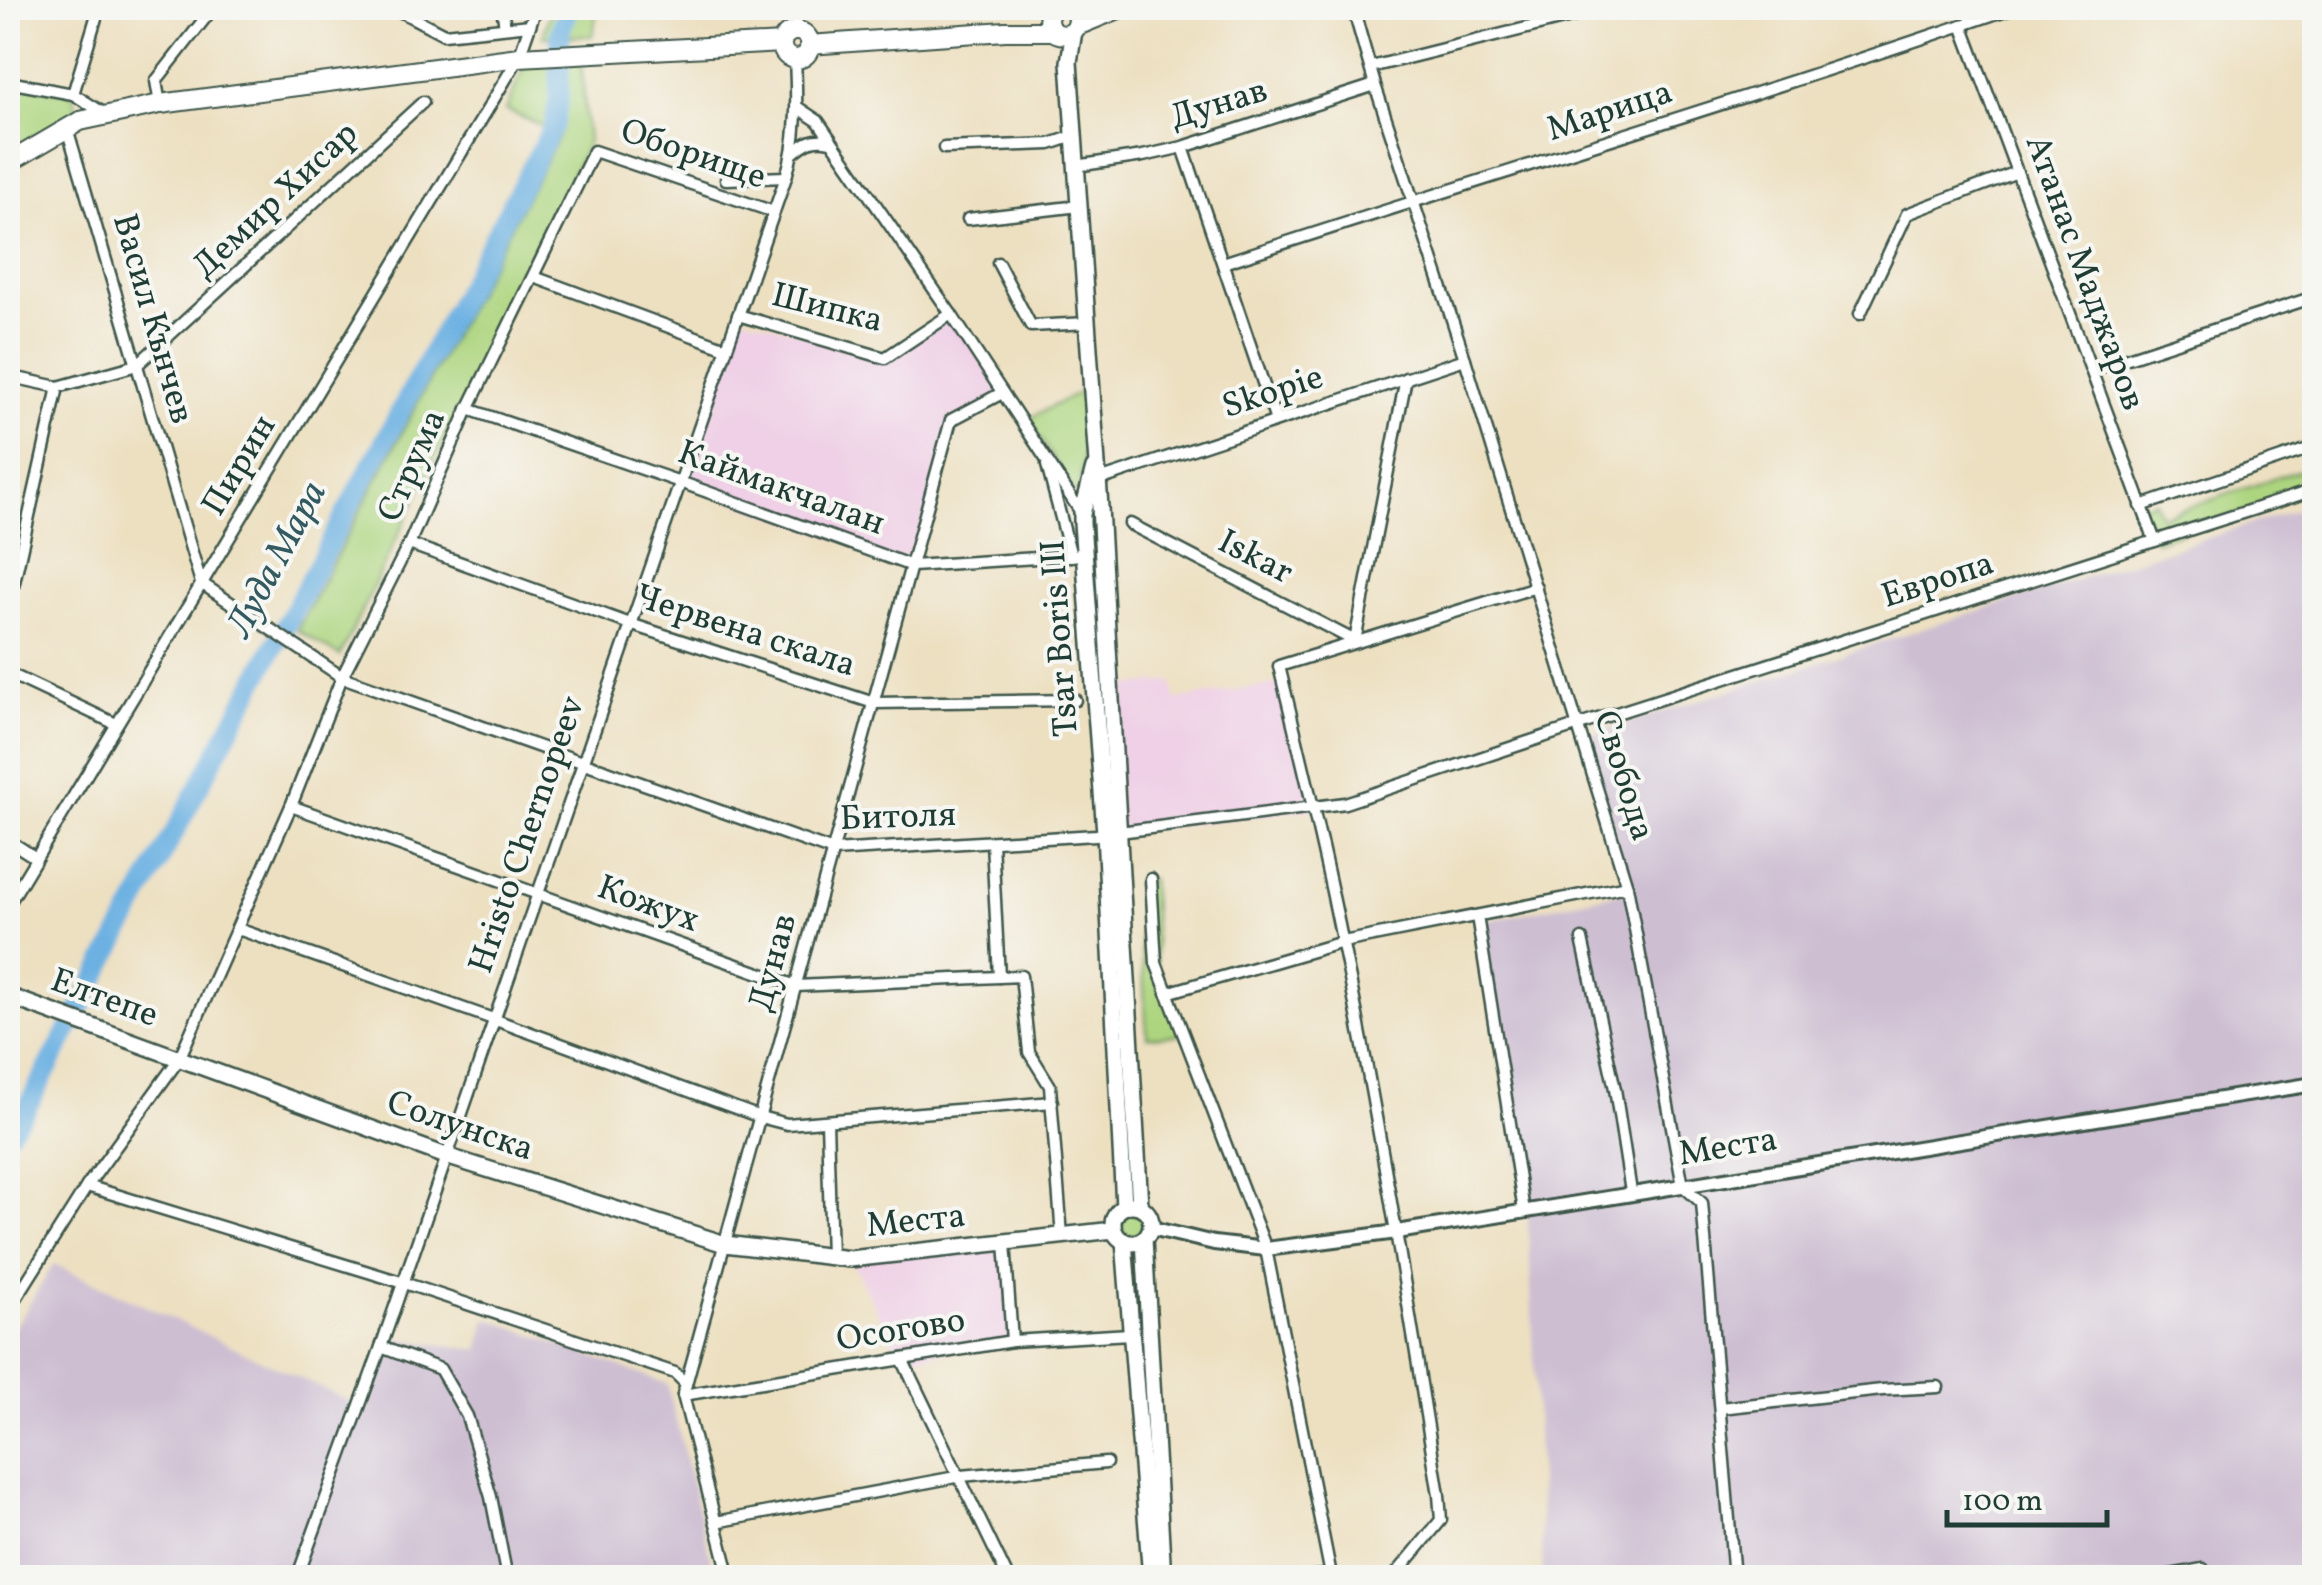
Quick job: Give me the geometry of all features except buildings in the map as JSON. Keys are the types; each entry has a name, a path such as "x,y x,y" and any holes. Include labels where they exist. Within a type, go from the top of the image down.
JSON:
{"main road":[{"path":"8,163 80,121 160,104 519,56 1005,31 1102,8"},
{"path":"1063,17 1120,8"},
{"name":"Tsar Boris III","path":"1063,17 1102,523 1112,833 1132,1206"},
{"path":"796,40 804,56 796,59"},
{"path":"1097,454 1082,519 1102,523"},
{"name":"Tsar Boris III","path":"1082,519 1078,555 1112,833"},
{"name":"Елтепе","path":"8,996 180,1058"},
{"name":"Солунска","path":"180,1058 446,1156 725,1244"},
{"path":"1132,1206 1149,1214 1162,1561 1154,1578 1115,1216 1132,1206"},
{"path":"1119,1235 1134,1243 1148,1233"},
{"name":"Места","path":"725,1244 870,1258 1062,1236 1119,1235"}],"street":[{"path":"73,94 99,8"},
{"path":"160,104 156,81 213,8"},
{"path":"394,8 444,34 530,25"},
{"path":"502,8 505,27"},
{"name":"Пирин","path":"8,905 519,56 536,8"},
{"path":"796,40 797,8"},
{"name":"Свобода","path":"1354,8 1627,886 1683,1186 1702,1203 1734,1578"},
{"path":"1370,67 1606,8"},
{"name":"Марица","path":"1223,262 1550,160 2012,8"},
{"name":"Атанас Маджаров","path":"1962,25 2154,541"},
{"path":"796,59 797,108"},
{"path":"8,82 73,94 108,115"},
{"name":"Дунав","path":"1076,166 1183,147 1375,84"},
{"name":"Демир Хисар","path":"8,376 58,387 137,365 423,102"},
{"name":"Tsar Boris III","path":"797,108 818,122 951,314 1082,519"},
{"name":"Hristo Chernopeev","path":"297,1578 381,1347 786,177 793,153 797,108"},
{"name":"Васил Кънчев","path":"67,128 201,584"},
{"path":"944,148 1050,144 1074,136"},
{"path":"793,153 817,138 831,141"},
{"path":"1183,147 1276,422"},
{"name":"Оборище","path":"594,152 774,212"},
{"name":"Струма","path":"8,1311 87,1186 180,1058 291,806 342,677 594,152"},
{"path":"1860,314 1907,214 2017,172"},
{"path":"726,179 786,177"},
{"path":"968,219 1079,206"},
{"path":"998,263 1031,326 1088,323"},
{"path":"534,277 726,348"},
{"path":"2091,370 2314,298"},
{"name":"Шипка","path":"738,315 886,358 951,314"},
{"name":"Skopie","path":"1099,480 1466,359"},
{"path":"1355,641 1406,378"},
{"path":"8,610 58,387"},
{"name":"Дунав","path":"684,1390 951,420 1002,394"},
{"name":"Каймакчалан","path":"468,409 912,566 1078,555"},
{"path":"2142,506 2314,447"},
{"path":"1045,456 1078,555"},
{"name":"Европа","path":"1579,725 2314,490"},
{"name":"Iskar","path":"1130,524 1355,641"},
{"name":"Червена скала","path":"409,544 630,624 874,703 1075,700"},
{"name":"Битоля","path":"201,584 342,677 834,851 1112,833 1314,809 1345,803 1579,725"},
{"path":"1393,1578 1441,1520 1396,1232 1343,942 1279,666 1536,587"},
{"path":"8,672 116,724"},
{"name":"Кожух","path":"291,806 796,986 999,977"},
{"path":"8,840 36,858"},
{"path":"992,842 999,977 1021,976 1029,1052 1050,1086 1062,1236"},
{"path":"1151,879 1156,963 1266,1249 1331,1575"},
{"path":"1167,993 1343,942 1627,886"},
{"path":"1477,916 1524,1210"},
{"path":"238,930 787,1124 1052,1102"},
{"path":"1582,939 1631,1192"},
{"name":"Места","path":"1148,1233 1266,1249 1396,1232 2314,1084"},
{"path":"827,1122 831,1257"},
{"path":"87,1186 401,1282 676,1373 684,1390 730,1578"},
{"path":"1005,1242 1012,1341"},
{"name":"Осогово","path":"684,1390 1012,1341 1130,1334"},
{"path":"381,1347 440,1369 467,1416 491,1497 508,1578"},
{"path":"902,1359 1008,1578"},
{"path":"1720,1408 1938,1387"},
{"path":"716,1522 961,1476 1106,1463"},
{"path":"2154,1578 2204,1573"},
{"path":"1289,1578 1346,1578"}],"shaded area":[{"path":"951,314 1002,393 951,420 912,566 680,482 738,315 885,357"},
{"path":"2314,504 2314,1577 1543,1577 1528,1218 1482,922 1631,890 1587,736"},
{"path":"1172,681 1175,700 1283,683 1314,809 1118,833 1111,687"},
{"path":"1005,1242 1012,1341 902,1359 850,1259"},
{"path":"54,1264 367,1409 392,1338 479,1350 487,1318 667,1384 715,1577 8,1577 8,1338"}],"green space":[{"path":"551,8 598,8 592,36 543,37"},
{"path":"526,62 581,62 588,142 340,656 297,630 560,134 506,110"},
{"path":"8,82 73,94 80,121 8,163"},
{"path":"1084,390 1083,456 1079,493 1075,493 1028,419"},
{"path":"2314,465 2314,490 2155,541 2141,506 2155,501 2161,517"},
{"path":"1151,879 1156,963 1183,1035 1147,1037 1137,880"},
{"path":"1133,1212 1145,1224 1133,1236 1121,1224"}],"waterway":[{"name":"Луда Мара","path":"8,1132 26,1109 554,125 559,98 560,33 568,8"}]}
